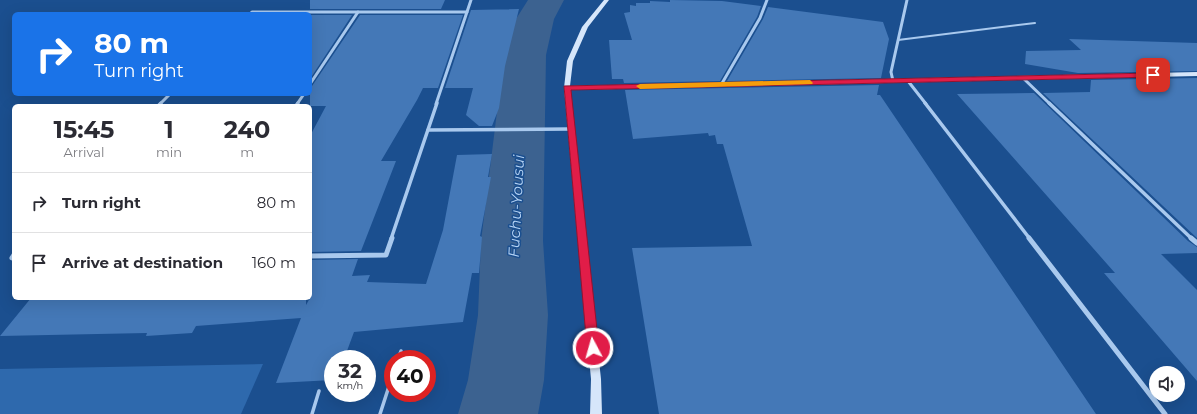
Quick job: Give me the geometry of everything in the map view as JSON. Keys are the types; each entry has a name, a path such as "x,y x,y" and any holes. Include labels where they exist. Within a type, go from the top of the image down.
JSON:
{"street":[{"path":"312,256 386,255 471,0"},
{"path":"596,414 596,379 567,88 570,61 585,27 607,0"},
{"path":"721,85 760,18 766,0"},
{"path":"893,81 891,72 907,0"},
{"path":"252,12 467,12"},
{"path":"312,81 358,12"},
{"path":"567,88 1197,74"},
{"path":"1024,78 1197,243"},
{"path":"908,81 1166,414"},
{"path":"160,104 168,96"},
{"path":"428,130 570,129"}],"lane":[{"path":"898,40 1035,23"},
{"path":"312,414 319,391"},
{"path":"380,414 384,402"}],"shaded area":[{"path":"263,364 241,414 0,414 0,369"}],"building":[{"path":"310,0 445,0 441,9 310,9"},
{"path":"670,0 722,1 761,6 757,17 720,81 624,83 623,79 612,79 609,40 632,40 624,13 630,12 630,5 636,6 636,3 650,3 650,1 670,2"},
{"path":"768,7 883,22 889,39 881,78 727,81 763,19"},
{"path":"519,9 505,66 499,108 492,126 479,126 466,115 473,88 445,88 471,10"},
{"path":"312,15 352,15 312,76"},
{"path":"360,15 463,15 438,88 423,88 381,161 396,161 361,251 312,252 312,132 326,106 312,106 312,104 310,104 312,86"},
{"path":"1069,39 1197,43 1197,71 1078,73 1025,64 1026,51 1081,50"},
{"path":"1197,78 1197,238 1043,93 1090,92 1091,80"},
{"path":"879,85 877,95 880,95 1096,414 659,414 632,248 752,246 723,144 717,144 715,135 709,136 708,133 633,139 625,90"},
{"path":"1034,93 1188,241 1197,247 1197,253 1161,254 1197,290 1197,381 1104,273 1115,273 957,94"},
{"path":"492,154 488,177 491,177 480,236 482,237 479,273 472,273 463,322 354,332 347,350 324,350 324,380 276,383 301,318 196,326 192,333 146,336 147,333 0,336 29,300 306,300 306,305 309,300 312,300 312,260 358,259 352,276 370,275 367,282 426,284 443,230 457,155"}],"waterway":[{"name":"Fuchu-Yousui","path":"498,414 506,380 513,315 512,241 525,55 535,19 546,0"}],"slow traffic":[{"path":"640,86 810,83"}],"route":[{"path":"593,348 567,88 1153,75"}]}
